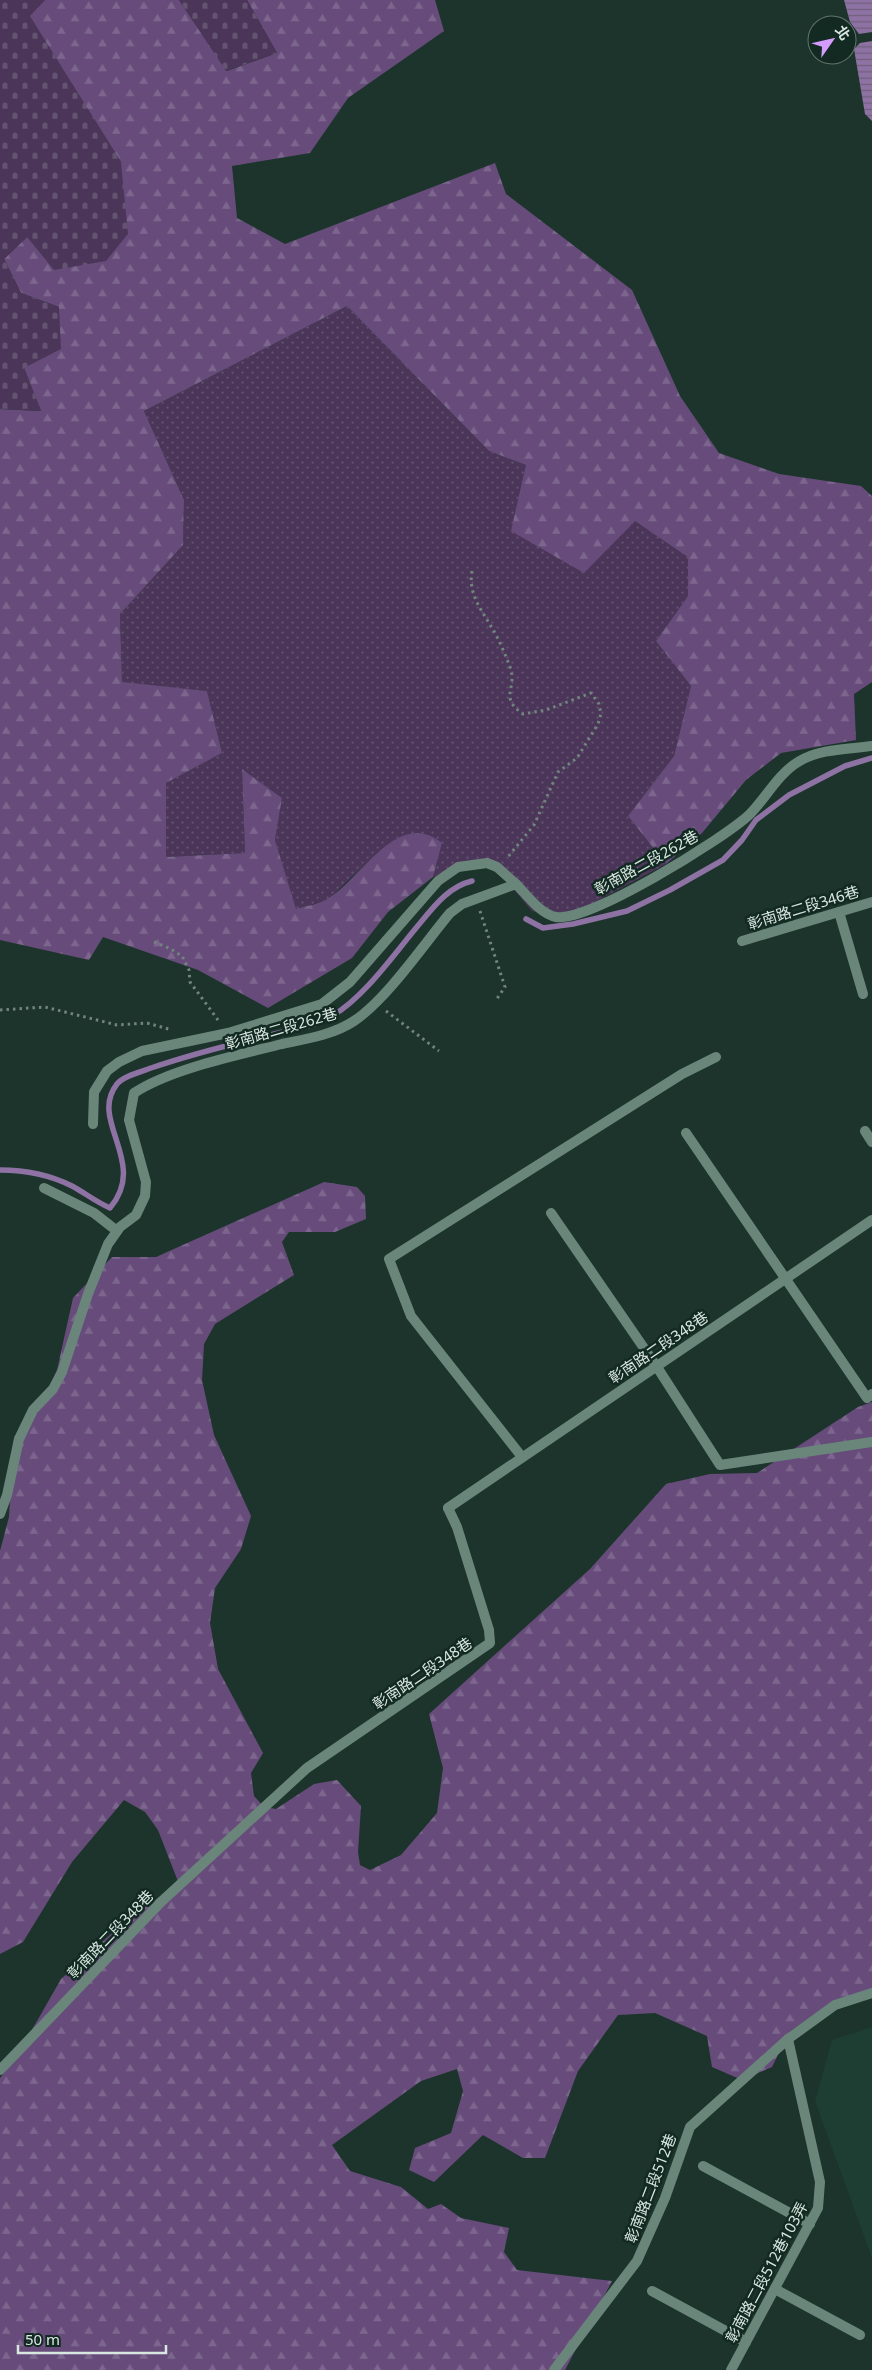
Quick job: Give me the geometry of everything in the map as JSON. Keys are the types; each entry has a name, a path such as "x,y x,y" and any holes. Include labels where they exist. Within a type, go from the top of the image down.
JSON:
{"street":[{"name":"彰南路二段262巷","path":"0,1514 7,1495 19,1439 34,1410 53,1389 62,1372 108,1244 117,1231 136,1215 144,1196 146,1182 129,1120 134,1093 148,1084 170,1076 246,1053 333,1031 354,1021 376,1003 450,913 462,904 516,884 538,908 554,917 566,918 577,914 621,895 721,836 749,814 769,790 798,762 832,751 872,746"},
{"path":"93,1124 94,1092 107,1070 142,1051 228,1033 322,1004 350,982 438,881 458,867 487,863 497,867 516,884"},
{"name":"彰南路二段346巷","path":"742,941 872,902"},
{"path":"839,912 863,994"},
{"path":"522,1457 412,1316 389,1259 682,1074 716,1057"},
{"path":"865,1131 872,1142"},
{"path":"686,1133 867,1398 872,1394"},
{"path":"44,1188 94,1213 117,1231"},
{"path":"551,1213 720,1465 872,1442"},
{"name":"彰南路二段348巷","path":"0,2070 161,1902 307,1768 490,1643 489,1630 458,1526 448,1508 872,1220"},
{"name":"彰南路二段512巷","path":"554,2370 637,2261 665,2198 690,2127 788,2039 835,2005 872,1993"},
{"name":"彰南路二段512巷103弄","path":"731,2370 818,2208 820,2182 788,2039"},
{"path":"703,2166 810,2224"},
{"path":"775,2289 860,2335"},
{"path":"652,2291 746,2342"}],"path":[{"path":"472,571 470,584 477,604 493,629 511,669 512,685 508,698 513,707 524,714 546,710 591,693 599,704 601,714 598,724 577,758 558,772 534,825 512,854 497,867"},
{"path":"476,899 505,987 496,1000"},
{"path":"154,942 182,956 190,970 190,982 228,1033"},
{"path":"376,1003 439,1051"},
{"path":"0,1010 45,1007 117,1025 148,1023 171,1029 192,1041"}],"shaded area":[{"path":"844,0 872,0 872,32 859,34 857,31 857,15 848,15"},
{"path":"872,41 872,121 865,114 857,65 857,46 860,43"},
{"path":"872,2027 872,2258 815,2101 832,2040"}],"green space":[{"path":"0,0 45,0 30,16 121,162 128,234 106,261 54,270 27,237 4,259 21,293 59,307 61,349 24,368 41,411 0,409"},
{"path":"45,0 179,0 227,71 277,53 247,0 435,0 444,31 348,98 310,153 232,166 237,218 285,244 495,163 506,194 632,290 680,396 719,453 779,474 861,486 872,496 872,682 854,694 856,740 781,753 746,780 702,833 666,864 628,816 674,756 691,686 656,641 688,596 688,557 635,521 584,573 511,531 526,465 489,451 347,306 144,411 184,500 183,545 120,614 122,682 207,691 222,753 166,783 166,857 245,853 242,769 282,798 275,840 296,909 329,898 381,850 395,840 410,834 426,834 442,843 433,877 388,912 352,958 268,1008 198,970 103,937 89,960 0,940 0,409 41,411 24,368 59,307 21,293 4,259 27,237 121,162 29,16"},
{"path":"179,0 247,0 277,53 226,71"},
{"path":"347,306 489,451 526,465 635,521 688,556 688,596 656,641 691,686 674,756 628,816 666,864 580,910 556,916 532,911 498,871 483,867 433,877 442,843 379,851 329,899 296,910 275,840 282,798 242,769 245,853 166,857 166,783 222,753 207,691 122,683 120,614 183,545 184,500 144,411"},
{"path":"324,1182 357,1187 365,1196 366,1219 335,1232 289,1232 282,1242 294,1275 215,1324 204,1344 202,1380 214,1435 251,1516 241,1549 215,1588 210,1623 218,1669 263,1753 251,1773 254,1796 264,1807 276,1809 314,1784 337,1780 361,1806 358,1852 360,1865 370,1870 401,1855 437,1813 443,1768 429,1714 590,1569 666,1484 710,1474 757,1473 858,1407 872,1402 872,1992 823,2008 789,2032 772,2067 742,2080 712,2067 707,2036 655,2013 618,2015 578,2071 545,2158 523,2158 483,2135 434,2182 409,2170 415,2148 451,2133 463,2091 457,2069 421,2081 332,2145 350,2171 401,2187 428,2209 441,2204 461,2218 509,2228 504,2252 517,2270 612,2281 565,2370 0,2370 0,2078 16,2058 61,1979 131,1916 179,1884 158,1830 145,1812 124,1800 72,1862 23,1942 0,1954 0,1551 9,1517 14,1437 38,1412 57,1370 73,1298 112,1257 156,1257"}],"waterway":[{"path":"526,919 543,928 573,924 627,911 670,890 723,860 742,840 756,820 789,795 845,766 872,758"},
{"path":"0,1170 28,1172 55,1179 72,1186 110,1208 120,1191 123,1174 122,1158 109,1113 110,1098 120,1081 132,1074 180,1059 309,1026 325,1020 344,1008 366,987 428,913 448,893 472,881"}]}
